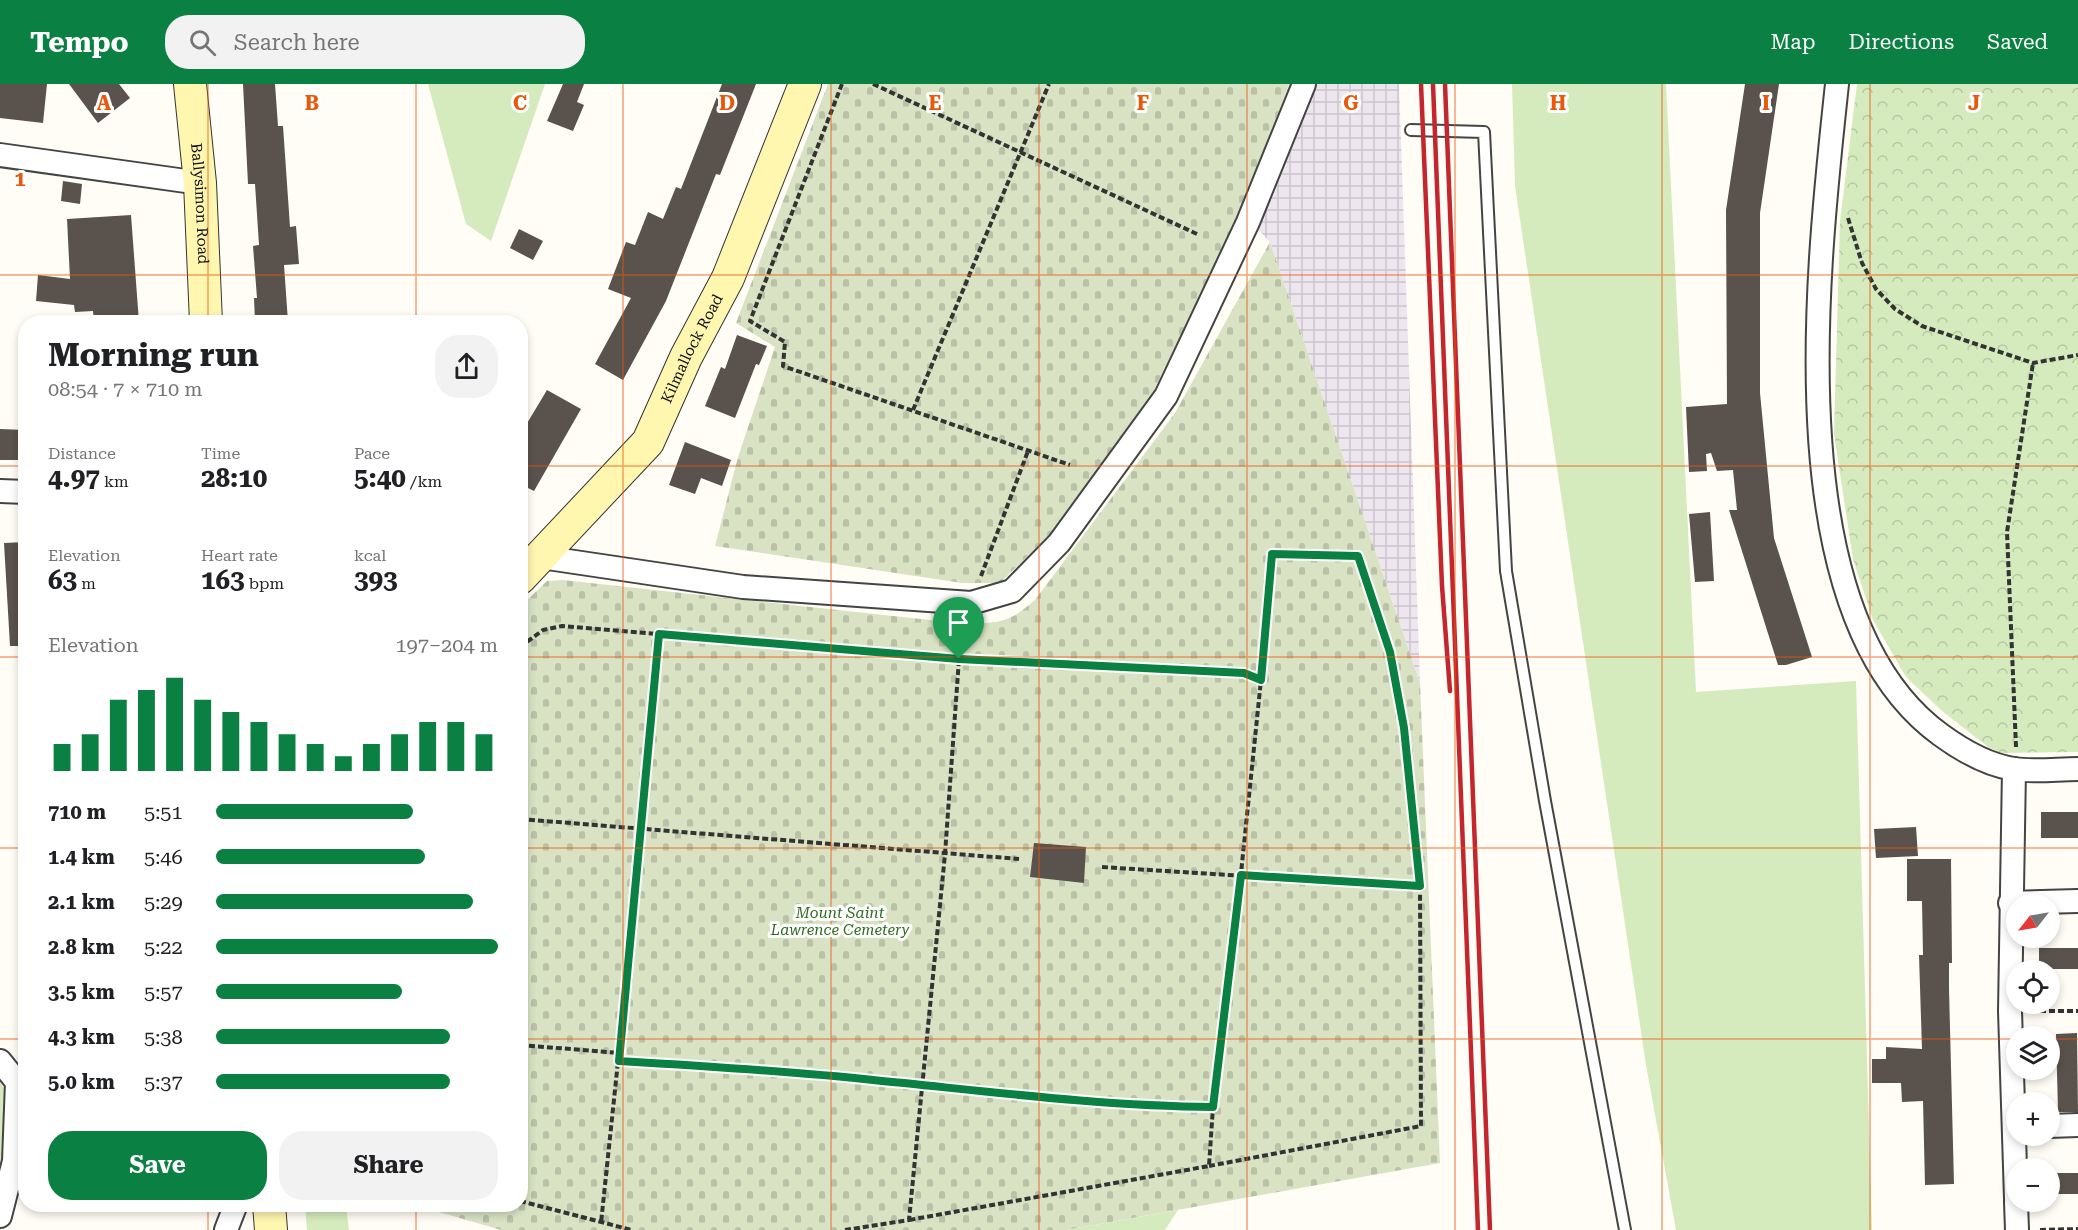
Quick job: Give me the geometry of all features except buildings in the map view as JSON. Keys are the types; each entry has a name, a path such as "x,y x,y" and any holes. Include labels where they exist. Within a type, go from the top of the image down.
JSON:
{"street":[{"name":"Ballysimon Road","path":"190,84 200,183 206,315"},
{"name":"Kilmallock Road","path":"528,562 648,442 686,357 728,278 805,84"},
{"path":"528,563 743,587 971,603 1012,591 1032,574 1059,543 1166,396 1248,222 1304,84"},
{"path":"1837,84 1824,206 1817,374 1818,430 1831,522 1849,600 1878,668 1903,703 1927,726 1970,754 2014,769 2078,769"},
{"path":"0,155 200,183"},
{"path":"0,491 18,492"},
{"path":"2010,894 2014,769"},
{"path":"2060,902 2078,901"},
{"path":"2010,1014 2013,1092"},
{"path":"0,1061 16,1082 14,1161 0,1216"},
{"path":"2060,1126 2078,1125"},
{"path":"226,1230 233,1212"},
{"path":"2016,1212 2017,1230"}],"lane":[{"path":"1411,130 1484,132 1506,571 1545,801 1625,1230"}],"path":[{"path":"842,84 750,321 785,342 783,366 1070,465"},
{"path":"873,84 1197,234"},
{"path":"913,410 1049,84"},
{"path":"1824,206 1846,215 1867,272 1876,289 1895,309 1922,326 2033,363 2078,355"},
{"path":"2014,769 2017,744 2007,532 2033,363"},
{"path":"909,1220 945,854 959,659 971,603 1028,450"},
{"path":"845,1230 1209,1166 1421,1126 1420,886 1404,728 1390,652 1358,556 1272,554 1241,875 1213,1107 1209,1166"},
{"path":"528,641 543,630 562,626 959,659 1244,673 1261,680"},
{"path":"601,1222 620,1053 659,634"},
{"path":"528,820 1019,859"},
{"path":"1102,867 1420,886"},
{"path":"2060,1011 2078,1011"},
{"path":"528,1046 620,1053"},
{"path":"619,1061 784,1071 1175,1107 1213,1107"},
{"path":"528,1203 632,1230"},
{"path":"2040,1230 2078,1229"}],"shaded area":[{"path":"1289,84 1399,84 1420,683 1270,242 1241,212"}],"green space":[{"path":"428,84 545,84 491,241 466,224"},
{"path":"828,84 1289,84 1241,212 1154,390 1053,531 1000,583 962,583 715,546 738,457 775,347 736,323"},
{"path":"1512,84 1666,84 1696,692 1856,681 1872,1230 1676,1230 1646,1065 1515,186"},
{"path":"1857,84 2078,84 2078,752 2002,753 1988,747 1942,711 1906,677 1873,620 1853,559 1834,434 1840,221"},
{"name":"Mount Saint Lawrence Cemetery","path":"1270,242 1420,683 1440,1163 1066,1230 501,1230 439,1212 528,1212 528,599 547,581 563,580 967,624 1004,620 1035,600 1175,413"},
{"path":"0,1082 8,1101 9,1122 0,1164"},
{"path":"1178,1210 1165,1230 1066,1230"},
{"path":"306,1212 347,1212 349,1230 307,1230"}],"railway":[{"path":"1421,84 1442,586 1450,691"},
{"path":"1433,84 1478,1230"},
{"path":"1445,84 1490,1230"}],"route":[{"path":"1272,554 1358,556 1390,652 1404,728 1420,886 1241,875 1213,1107 1175,1107 784,1071 619,1061 659,634 959,659 1244,673 1261,680 1272,554"}]}
